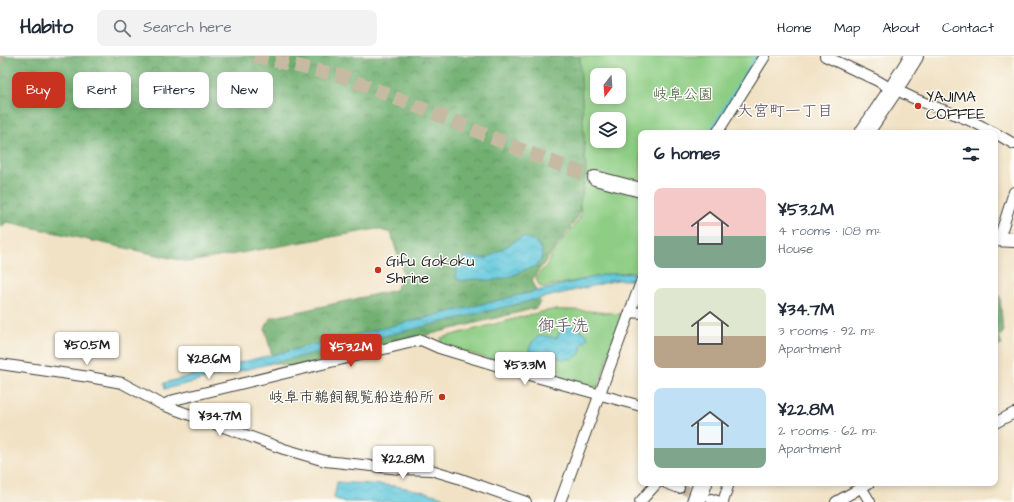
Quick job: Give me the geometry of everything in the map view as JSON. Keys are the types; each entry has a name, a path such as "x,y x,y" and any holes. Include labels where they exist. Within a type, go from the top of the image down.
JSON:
{"highway":[{"path":"878,130 914,56"},
{"path":"866,130 923,56"},
{"path":"705,486 713,501"}],"main road":[{"path":"595,178 638,189"},
{"path":"998,239 1014,240"}],"street":[{"path":"719,130 765,56"},
{"path":"825,56 897,91 936,108 975,122 990,130"},
{"path":"998,135 1014,144"},
{"path":"998,236 1014,192"},
{"path":"560,502 638,290"},
{"path":"630,310 638,312"},
{"path":"163,405 174,400 421,340 439,348 518,372 638,405"},
{"path":"0,364 122,383 163,405 284,449 325,461 400,469 431,470 526,502"},
{"path":"998,421 1014,412"},
{"path":"640,502 654,486"},
{"path":"674,486 687,491"},
{"path":"713,501 726,486"},
{"path":"836,502 863,486"},
{"path":"865,486 870,502"}],"green space":[{"path":"0,56 580,56 586,173 578,217 532,280 540,302 536,308 294,368 274,363 265,329 270,318 395,290 404,276 391,233 377,229 189,262 7,222 0,228"},
{"name":"岐阜公園","path":"580,56 765,56 718,130 638,130 638,266 635,272 542,287 539,285 536,278 537,276 546,266 553,253 580,218 580,205 586,172"},
{"path":"998,296 1000,296 1003,333 999,336 1002,345 998,346"},
{"path":"552,310 621,314 623,316 598,386 592,389 441,345 441,338"}],"water":[{"path":"524,237 536,242 542,249 541,260 532,268 498,279 474,279 463,281 456,278 457,269 463,256 487,258"},
{"path":"638,273 638,280 617,280 165,389 164,383 238,363 607,274"},
{"path":"566,325 572,325 573,328 587,335 587,339 581,346 580,353 578,355 572,358 563,359 550,356 538,358 532,355 529,349 536,338 539,336 546,336 557,338 560,329"},
{"path":"337,482 397,486 432,494 455,502 343,502 334,498"}],"waterway":[{"path":"711,130 756,56"}],"tunnel":[{"path":"254,56 341,76 526,152 595,178"},
{"path":"679,488 702,496"}],"place":[{"name":"YAJIMA COFFEE","path":"918,106"},
{"name":"Gifu Gokoku Shrine","path":"378,270"},
{"name":"岐阜市鵜飼観覧船造船所","path":"442,397"}],"district":[{"name":"大宮町一丁目","path":"785,110"},
{"name":"御手洗","path":"563,325"}]}
